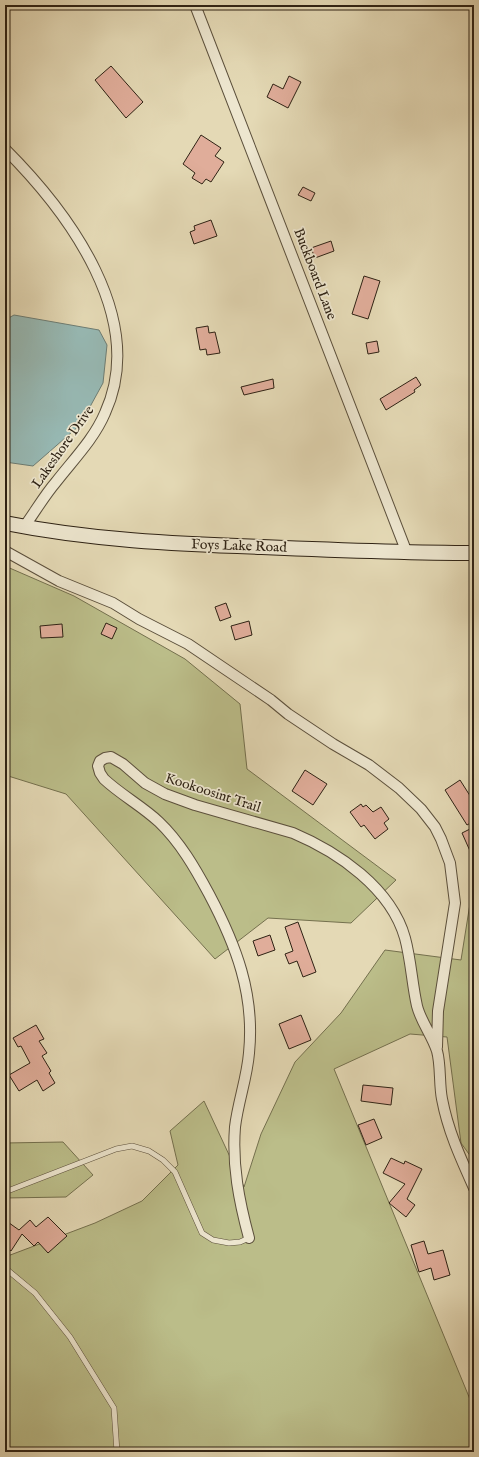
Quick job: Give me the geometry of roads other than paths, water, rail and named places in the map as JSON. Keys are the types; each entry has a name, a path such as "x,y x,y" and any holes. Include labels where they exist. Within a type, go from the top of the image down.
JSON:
{"street":[{"name":"Buckboard Lane","path":"195,5 408,553"},
{"name":"Lakeshore Drive","path":"5,149 54,204 83,247 98,276 109,305 116,336 117,352 115,384 111,400 104,415 87,442 52,487 24,527"},
{"name":"Foys Lake Road","path":"5,523 102,538 149,542 408,553 474,553"},
{"name":"Kookoosint Trail","path":"5,551 58,581 113,603 139,619 188,644 271,700 288,714 368,765 407,794 421,809 441,839 450,863 454,889 454,910 438,1011 436,1040 442,1098 447,1124 474,1188"},
{"name":"Kookoosint Trail","path":"249,1238 240,1206 234,1166 235,1126 249,1055 249,1000 245,981 233,944 199,876 182,850 158,821 104,779 98,766 100,761 111,757 146,783 175,798 293,833 311,841 346,862 361,875 388,904 398,920 411,963 420,1016 437,1052"}],"lane":[{"path":"5,1192 116,1149 132,1146 149,1151 163,1160 175,1172 202,1233 213,1240 229,1243 240,1242 249,1238"},
{"path":"5,1268 35,1293 70,1337 114,1408 117,1452"}],"water":[{"path":"14,315 99,330 107,345 103,383 80,425 33,466 5,462 5,320"}]}
